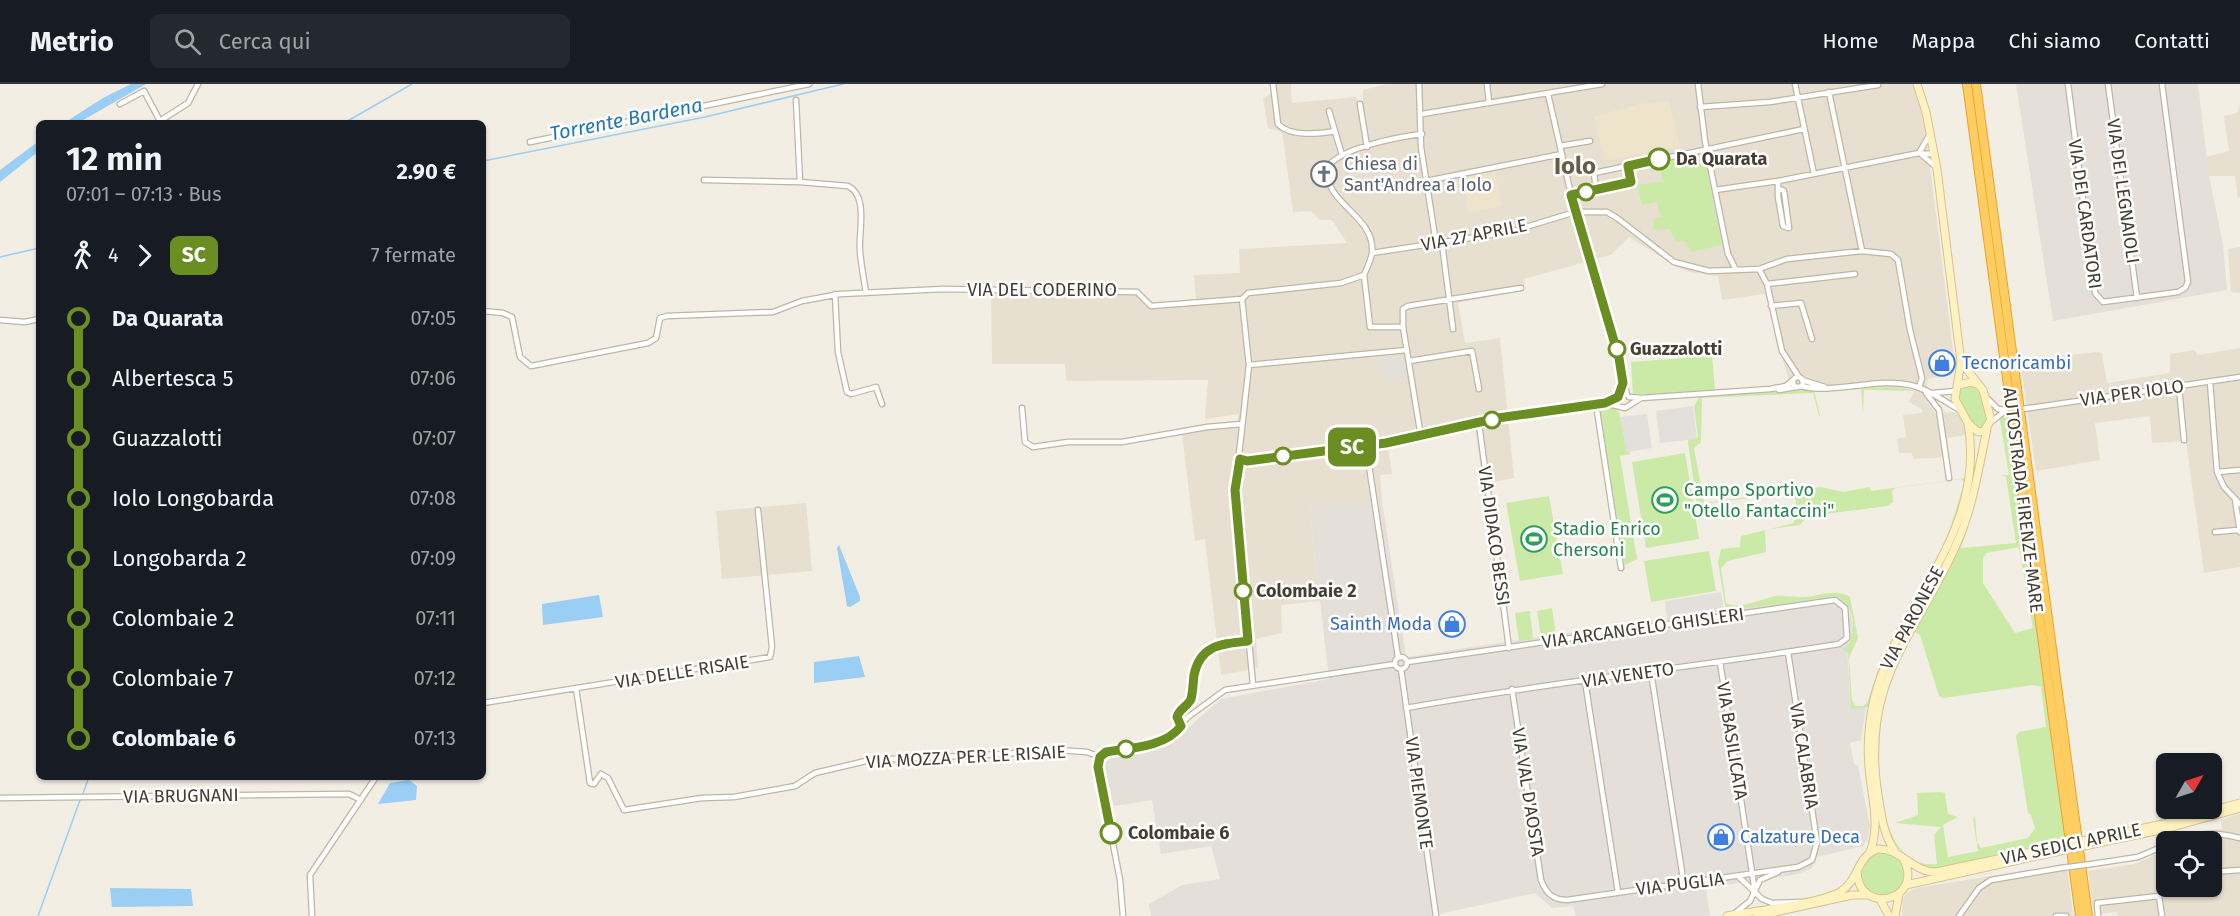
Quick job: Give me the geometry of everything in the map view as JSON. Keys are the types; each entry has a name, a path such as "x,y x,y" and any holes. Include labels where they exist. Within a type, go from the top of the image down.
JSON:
{"highway":[{"name":"AUTOSTRADA FIRENZE-MARE","path":"1967,84 2080,916"},
{"name":"AUTOSTRADA FIRENZE-MARE","path":"1976,84 2088,916"}],"street":[{"path":"162,120 188,103 198,84"},
{"path":"530,142 808,84"},
{"path":"1273,84 1278,124 1282,128 1309,133 1335,130"},
{"path":"1419,84 1426,182 1453,329"},
{"path":"1487,84 1489,103"},
{"path":"1422,114 1598,84"},
{"path":"1698,84 1707,150 1728,254 1736,270"},
{"path":"1795,84 1814,174"},
{"path":"1917,84 1934,150 1961,362 1955,399 1968,423 1978,432 2007,410 1992,405 1961,362"},
{"name":"VIA DEI CARDATORI","path":"2068,84 2096,296 2103,302 2178,292 2185,288 2188,282 2162,84"},
{"name":"VIA DEI LEGNAIOLI","path":"2108,84 2137,298"},
{"path":"1700,107 1736,106 1878,85"},
{"path":"120,104 144,91 159,120"},
{"path":"1829,92 1862,251"},
{"path":"1548,94 1575,212 1619,358 1623,383 1630,403"},
{"path":"796,100 800,182"},
{"path":"1360,104 1367,147"},
{"path":"1329,111 1342,155"},
{"path":"1596,189 1594,173 1804,129"},
{"path":"1919,153 1930,131"},
{"path":"1403,327 1370,327 1364,275 1372,253 1360,219 1331,189 1329,165 1342,155 1422,134"},
{"path":"1560,146 1590,141"},
{"path":"1715,190 1778,181 1919,153 1930,154 1934,150"},
{"path":"1919,153 1929,159 1937,169"},
{"path":"1426,182 1562,154"},
{"path":"1571,195 1631,182 1628,166"},
{"path":"704,180 800,182 848,186 856,192 866,293"},
{"path":"1778,181 1780,189 1784,191 1789,228 1783,226 1777,192 1780,189"},
{"path":"1780,208 1787,207"},
{"name":"VIA 27 APRILE","path":"1372,253 1510,232 1575,212 1607,212 1674,262 1709,271 1759,268 1787,259 1862,251 1891,254 1898,260 1910,330 1922,378 1920,388"},
{"path":"1759,268 1767,284 1785,358 1798,379 1798,387"},
{"path":"1767,284 1855,274"},
{"name":"VIA DEL CODERINO","path":"486,311 504,313 512,317 520,357 525,364 531,366 648,343 656,338 660,318 667,316 773,312 802,301 835,294 943,289 1100,290 1137,292 1151,306 1242,299 1253,292 1330,285 1364,275"},
{"path":"1421,437 1403,327 1402,312 1405,307 1521,288"},
{"path":"835,294 838,352 847,392 850,394 876,387 882,405"},
{"path":"1242,299 1249,365 1235,490 1253,685"},
{"path":"1771,306 1801,303 1812,339"},
{"path":"0,320 36,320"},
{"path":"1249,365 1407,350"},
{"path":"1409,361 1472,351 1479,389"},
{"name":"VIA PER IOLO","path":"2023,409 2240,377"},
{"path":"1770,389 1786,386 1798,379 1825,387"},
{"path":"1798,379 1798,387"},
{"path":"1930,393 1957,388 1971,382 1981,387"},
{"path":"2210,382 2217,472 2224,487 2238,501 2239,531 2215,532"},
{"path":"1618,406 1618,397 1623,383"},
{"path":"1240,459 1247,461 1366,446 1421,437 1498,418 1605,403 1618,397 1628,396 1641,398 1798,387 1901,384 1920,388 1962,412"},
{"path":"2179,387 2184,440"},
{"path":"1920,388 1939,411 1949,478"},
{"path":"1986,396 1989,425"},
{"path":"1605,403 1625,408 1641,398"},
{"path":"1596,404 1621,568"},
{"path":"1939,411 1950,404"},
{"path":"1022,408 1024,439 1026,444 1034,447 1068,442 1122,442 1207,427 1242,424"},
{"name":"VIA PARONESE","path":"1870,852 1876,829 1868,757 1874,700 1888,659 1954,535 1972,466 1968,423"},
{"name":"VIA DIDACO BESSI","path":"1479,424 1509,648"},
{"name":"VIA PARONESE","path":"1896,853 1883,828 1876,781 1874,739 1879,702 1896,657 1960,536 1989,425"},
{"path":"1366,446 1398,657 1395,664"},
{"path":"2217,472 2240,470"},
{"name":"VIA DELLE RISAIE","path":"486,703 770,657 772,647 758,510"},
{"name":"VIA ARCANGELO GHISLERI","path":"1407,662 1834,600 1845,608 1847,638"},
{"name":"VIA VENETO","path":"1406,708 1512,689 1651,672 1839,644 1847,638"},
{"path":"1181,726 1177,717 1190,701 1195,671 1201,656 1218,644 1248,641"},
{"name":"VIA CALABRIA","path":"1788,652 1817,842 1812,860"},
{"path":"1122,916 1120,880 1098,767 1100,757 1106,752 1166,739 1217,694 1253,685 1395,664 1401,669 1406,667 1407,662 1404,657 1398,657"},
{"name":"VIA BASILICATA","path":"1720,662 1755,892"},
{"name":"VIA PIEMONTE","path":"1401,669 1437,916"},
{"path":"1651,672 1684,885"},
{"path":"1585,681 1618,892"},
{"name":"VIA MOZZA PER LE RISAIE","path":"576,688 590,783 594,784 602,774 608,778 624,810 702,798 734,797 795,786 815,773 870,760 1007,754 1043,749 1087,752 1100,757"},
{"name":"VIA VAL D'AOSTA","path":"1512,689 1541,880 1548,893"},
{"path":"312,916 310,875 374,780"},
{"name":"VIA BRUGNANI","path":"0,798 349,794 361,800"},
{"name":"VIA SEDICI APRILE","path":"2092,842 2240,803"},
{"name":"VIA SEDICI APRILE","path":"1896,853 1918,870 1936,872 2175,827 2240,808"},
{"path":"2222,836 2240,838"},
{"path":"1730,915 1804,902 1838,893 1848,887 1861,861 1870,852 1886,849 1896,853"},
{"name":"VIA SEDICI APRILE","path":"1906,885 2055,849"},
{"path":"1959,916 1979,888 1991,880 2138,857 2156,849"},
{"name":"VIA PUGLIA","path":"1548,893 1567,900 1783,870 1807,865 1812,860"},
{"path":"1895,916 1899,894 1906,885 1908,872 1904,860"},
{"path":"1730,915 1750,902 1760,880 1783,870"},
{"path":"2222,871 2240,870"},
{"path":"1857,872 1861,887 1868,895"},
{"path":"1739,877 1755,892 1772,903 1796,900 1804,902"},
{"path":"1758,916 1852,895 1868,895 1880,899 1899,894"},
{"path":"2098,916 2097,903 2156,896"},
{"path":"2159,897 2162,916"},
{"path":"1880,899 1889,916"},
{"path":"2056,916 2066,916"}],"shaded area":[{"path":"1270,84 1291,84 1292,103 1356,97 1358,101 1363,101 1363,90 1387,84 1912,84 1924,119 1955,367 1952,374 1928,379 1924,397 1935,413 1956,412 1963,421 1966,435 1947,438 1949,457 1913,459 1912,453 1899,453 1897,439 1906,437 1903,415 1922,413 1922,409 1909,402 1914,391 1898,388 1792,392 1765,294 1722,300 1718,276 1689,272 1675,266 1629,237 1611,255 1524,279 1524,290 1458,303 1465,343 1500,338 1514,478 1483,484 1475,428 1388,448 1392,474 1380,475 1382,501 1309,506 1320,601 1281,605 1282,633 1256,639 1258,668 1221,675 1205,539 1195,541 1182,434 1237,422 1239,414 1205,419 1208,380 1066,381 1065,364 992,364 991,288 1136,288 1154,303 1196,301 1194,275 1240,273 1239,249 1347,243 1332,220 1320,220 1311,211 1293,212 1282,132 1268,128 1263,98 1271,94"},
{"path":"2016,84 2198,84 2209,176 2223,245 2227,290 2053,321"},
{"path":"1669,101 1680,146 1605,161 1594,117 1639,104"},
{"path":"2240,104 2240,197 2238,198 2235,176 2209,176 2206,157 2229,151 2224,116 2237,113"},
{"path":"1495,171 1502,206 1468,213 1463,178"},
{"path":"2240,247 2240,293 2231,292 2228,249"},
{"path":"2240,348 2240,567 2204,573 2186,441 2152,443 2150,416 2095,423 2100,460 2036,471 2020,360 2102,353 2107,383 2170,373 2170,354 2194,350 2198,355"},
{"path":"1403,356 1407,378 1383,379 1382,357"},
{"path":"1693,406 1697,439 1660,443 1656,411"},
{"path":"1647,414 1652,448 1627,452 1620,417"},
{"path":"1382,501 1406,657 1667,618 1835,596 1844,599 1850,607 1853,631 1847,648 1851,709 1866,707 1861,740 1850,743 1854,764 1858,766 1870,826 1868,838 1863,846 1817,857 1812,868 1799,874 1706,888 1710,916 1576,916 1573,906 1552,908 1535,893 1430,916 1151,916 1149,904 1182,885 1220,879 1211,846 1161,854 1152,800 1114,806 1104,764 1113,756 1175,739 1221,699 1329,679 1309,505"},
{"path":"806,503 812,571 722,579 716,511"},
{"path":"1721,592 1724,611 1667,618 1665,601"},
{"path":"2240,813 2240,916 2118,916 2117,912 2094,914 2088,871 2135,864 2156,855 2156,897 2222,897 2222,831 2206,831 2222,829 2221,820"},
{"path":"2067,864 2073,916 1902,916 1903,899 1906,893 1916,888"}],"green space":[{"path":"1701,154 1704,156 1722,245 1691,252 1684,241 1676,242 1670,229 1654,230 1653,219 1660,217 1657,202 1642,205 1637,185 1663,182 1659,163"},
{"path":"1712,356 1715,390 1633,395 1631,362"},
{"path":"1971,385 1978,391 1984,406 1986,422 1981,428 1974,426 1958,395 1962,388"},
{"path":"1861,388 1894,388 1914,391 1864,390 1863,414"},
{"path":"1814,390 1820,416 1813,393 1702,398 1701,442 1694,448 1704,503 1821,487 1843,492 1870,487 1871,491 1966,478 1953,530 1884,660 1869,707 1851,709 1848,653 1842,649 1847,647 1850,641 1853,626 1850,612 1842,600 1836,596 1726,611 1718,562 1721,549 1740,547 1741,536 1765,530 1766,552 1728,561 1721,568 1726,603 1731,605 1743,605 1776,596 1805,597 1839,593 1850,597 1858,638 1849,658 1852,700 1855,706 1863,706 1867,703 1882,658 1945,544 1964,482 1961,479 1895,488 1892,491 1893,502 1888,506 1809,516 1799,525 1766,530 1794,523 1796,502 1793,492 1697,505 1688,440 1698,437 1694,406 1700,396"},
{"path":"1610,406 1619,412 1627,451 1631,454 1620,456 1637,559 1625,565 1625,569 1600,410"},
{"path":"2008,415 2065,841 1944,869 1932,868 1912,860 1896,845 1886,825 1882,800 1888,826 1899,847 1915,861 1937,864 1934,835 1941,827 1895,823 1918,815 1917,793 1945,793 1948,814 1958,817 1943,825 1948,857 1978,851 1973,820 1975,815 1977,842 1981,848 2028,838 2035,828 2031,815 2028,813 2016,736 2019,732 2046,727 2041,687 2033,685 1943,698 1939,696 1920,635 1915,632 1897,663 1907,641 1950,563 1971,515 1961,548 2016,543 2006,477 2001,475 2009,475 2001,416","holes":["2019,547 2033,628 2015,633 1983,583 1983,559 1986,553"]},
{"name":"Campo Sportivo \"Otello Fantaccini\"","path":"1685,453 1699,539 1646,548 1632,462"},
{"name":"Stadio Enrico Chersoni","path":"1549,496 1563,574 1520,581 1506,503"},
{"path":"1709,551 1716,591 1651,602 1644,561"},
{"path":"1552,608 1556,636 1541,638 1537,611"},
{"path":"1530,611 1533,639 1519,641 1515,613"},
{"path":"1887,689 1879,743 1879,766 1878,754 1880,718"},
{"path":"1883,852 1898,859 1905,874 1898,889 1883,896 1868,889 1861,874 1868,859"}],"water":[{"path":"131,84 146,84 83,120 69,120 103,98"},
{"path":"36,143 36,153 0,182 0,170"},
{"path":"839,545 860,597 860,601 850,607 847,606 837,548"},
{"path":"599,595 603,617 543,625 542,604"},
{"path":"859,656 865,677 814,683 814,662"},
{"path":"409,780 417,786 416,800 378,804 390,783"},
{"path":"110,888 191,889 193,906 112,907"}],"waterway":[{"path":"349,120 412,84"},
{"name":"Torrente Bardena","path":"486,160 705,117 843,84"},
{"name":"Torrente Bardena","path":"0,257 36,249"},
{"path":"82,796 88,780"},
{"path":"38,916 80,800"}],"bus line":[{"name":"SC","path":"1111,833 1098,767 1102,754 1166,739 1176,733 1181,726 1178,722 1178,712 1190,701 1195,671 1201,656 1218,644 1248,641 1235,490 1240,459 1247,461 1386,443 1434,435 1498,418 1605,403 1618,397 1623,383 1619,358 1571,195 1631,182 1628,166 1659,159"}],"place":[{"name":"Da Quarata","path":"1659,159"},
{"name":"Chiesa di Sant'Andrea a Iolo","path":"1324,174"},
{"name":"Guazzalotti","path":"1617,349"},
{"name":"Tecnoricambi","path":"1942,363"},
{"name":"Campo Sportivo \"Otello Fantaccini\"","path":"1665,500"},
{"name":"Stadio Enrico Chersoni","path":"1534,539"},
{"name":"Colombaie 2","path":"1243,591"},
{"name":"Sainth Moda","path":"1452,624"},
{"name":"Colombaie 6","path":"1111,833"},
{"name":"Calzature Deca","path":"1721,837"}],"district":[{"name":"Iolo","path":"1575,166"}]}
